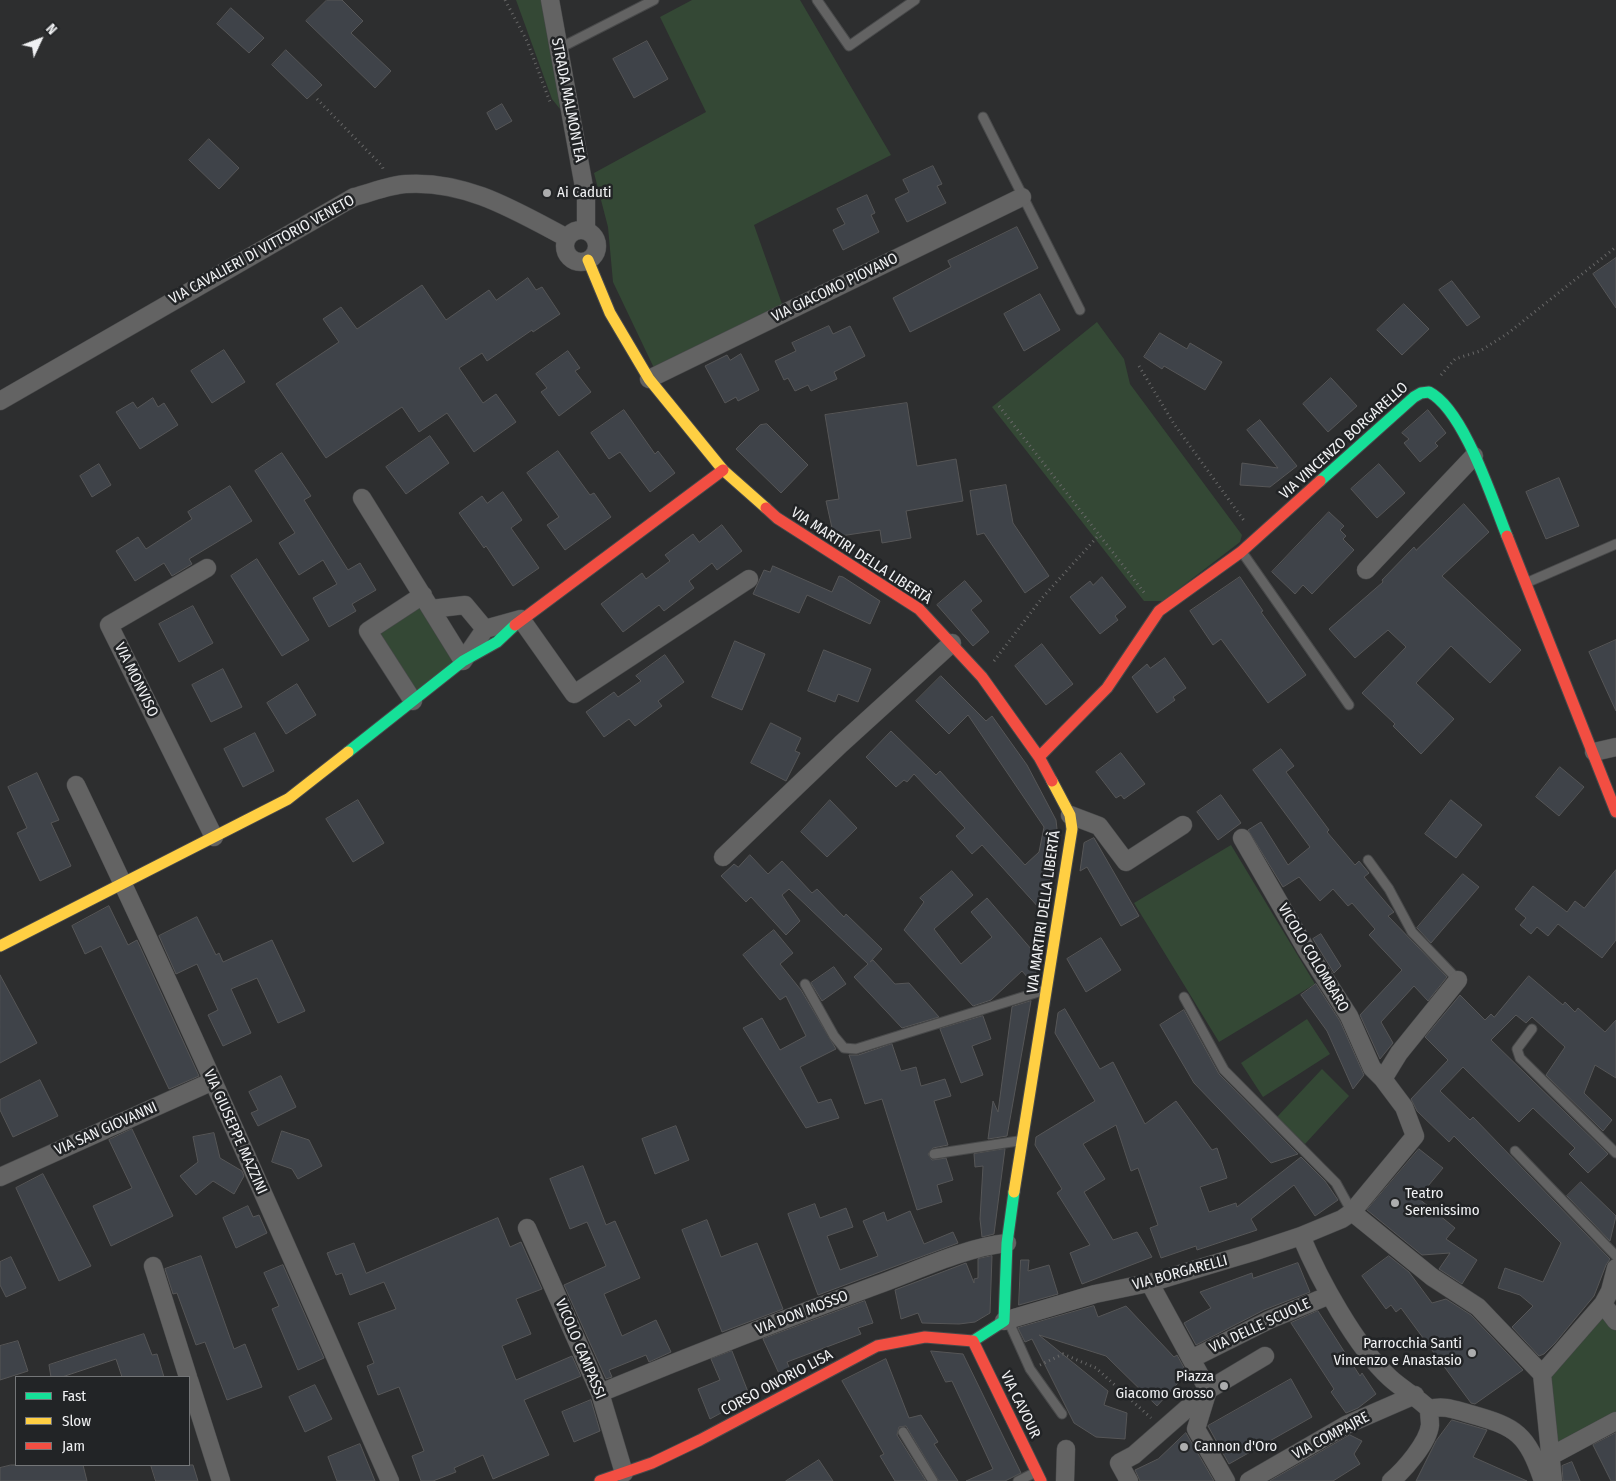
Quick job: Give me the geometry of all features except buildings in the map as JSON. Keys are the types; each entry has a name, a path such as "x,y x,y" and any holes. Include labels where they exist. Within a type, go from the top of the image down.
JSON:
{"street":[{"name":"STRADA MALMONTEA","path":"550,0 586,198 586,230"},
{"name":"VIA CAVALIERI DI VITTORIO VENETO","path":"0,400 354,197 405,184 441,185 485,196 567,238"},
{"name":"VIA GIACOMO PIOVANO","path":"649,379 1022,197"},
{"path":"586,230 594,236 598,246 594,256 580,262 570,258 566,248 567,238 575,231 586,230"},
{"name":"VIA MARTIRI DELLA LIBERTÀ","path":"588,260 610,313 649,379 723,470 777,518 919,609 982,678 1039,757 1057,788 1070,816 1072,830 1048,989 1021,1141 1007,1243 1006,1320"},
{"name":"VIA VINCENZO BORGARELLO","path":"1039,757 1107,688 1158,611 1241,552 1419,392 1429,392 1438,397 1449,411 1474,456 1594,752 1616,812"},
{"path":"1366,570 1474,456"},
{"path":"0,946 288,799 463,661 497,642 521,619 723,470"},
{"path":"362,498 463,661"},
{"name":"VIA MONVISO","path":"207,568 109,624 214,837"},
{"path":"521,619 574,694 749,579"},
{"path":"413,701 368,631 427,602 465,605 485,629"},
{"path":"463,661 485,629 521,619"},
{"path":"723,858 841,744 952,643"},
{"path":"1594,752 1616,747"},
{"name":"VIA GIUSEPPE MAZZINI","path":"76,785 213,1081 390,1481"},
{"path":"1070,816 1099,826 1126,862 1183,825"},
{"name":"VICOLO COLOMBARO","path":"1242,838 1306,949 1348,1016 1372,1068 1383,1079 1404,1107 1415,1136 1352,1212"},
{"path":"1383,1079 1399,1053 1458,980"},
{"name":"VIA SAN GIOVANNI","path":"0,1177 213,1081"},
{"path":"1352,1212 1432,1277 1478,1307 1542,1374 1549,1457 1553,1481"},
{"name":"VIA BORGARELLI","path":"1006,1320 1095,1294 1153,1282 1301,1236 1342,1219 1352,1212"},
{"name":"VICOLO CAMPASSI","path":"527,1228 600,1393 625,1477"},
{"path":"1301,1236 1330,1295 1361,1342 1390,1378 1415,1395 1429,1409 1430,1427 1402,1478"},
{"name":"VIA DON MOSSO","path":"600,1393 806,1311 993,1244 1007,1243"},
{"path":"153,1266 187,1376"},
{"path":"1616,1268 1610,1296 1616,1321"},
{"path":"1153,1282 1153,1290 1208,1390 1196,1429 1226,1481"},
{"name":"VIA DELLE SCUOLE","path":"1191,1358 1269,1320 1330,1295"},
{"path":"1542,1374 1610,1296"},
{"path":"973,1341 1006,1320"},
{"name":"CORSO ONORIO LISA","path":"600,1481 625,1477 700,1440 877,1346 908,1338 941,1336 973,1341"},
{"name":"VIA CAVOUR","path":"973,1341 1039,1477"},
{"path":"1129,1481 1120,1462 1134,1455 1208,1390 1265,1356"},
{"path":"190,1385 220,1481"},
{"name":"VIA COMPAJRE","path":"1249,1481 1346,1425 1415,1395"},
{"path":"1429,1409 1446,1406 1500,1422 1515,1431 1532,1451 1543,1481"},
{"path":"1549,1457 1616,1421"},
{"path":"1065,1481 1066,1449"}],"lane":[{"path":"558,49 654,0"},
{"path":"818,0 849,46 915,0"},
{"path":"983,116 1080,310"},
{"path":"1526,583 1616,544"},
{"path":"1241,552 1349,706"},
{"path":"1368,860 1389,889 1412,932 1458,980"},
{"path":"805,984 839,1042 844,1048 856,1049 1048,989"},
{"path":"1184,997 1224,1070 1336,1183 1352,1212"},
{"path":"1532,1029 1517,1049 1520,1058 1616,1154"},
{"path":"934,1154 1021,1141"},
{"path":"1515,1151 1616,1256"},
{"path":"1006,1320 1030,1369 1062,1414"},
{"path":"904,1432 933,1481"},
{"path":"1018,1481 1039,1477"}],"path":[{"path":"505,0 527,40 552,108 572,122"},
{"path":"317,99 382,166 391,187"},
{"path":"1429,392 1455,359 1480,351 1507,334 1616,247"},
{"path":"1138,366 1174,424 1257,538"},
{"path":"998,406 1158,611"},
{"path":"982,678 1042,598 1099,535"},
{"path":"1030,1369 1063,1354 1096,1368 1163,1429"}],"green space":[{"path":"516,0 545,0 560,109 552,99"},
{"path":"692,0 800,0 891,155 754,225 782,304 654,368 613,282 608,227 594,173 706,112 660,17"},
{"path":"1097,322 1124,359 1130,384 1242,535 1240,542 1163,601 1144,601 992,407"},
{"path":"423,595 463,661 413,701 368,631"},
{"path":"1231,845 1315,984 1219,1042 1134,903"},
{"path":"1307,1019 1330,1054 1263,1097 1241,1063"},
{"path":"1322,1069 1349,1096 1305,1144 1277,1117"},
{"path":"1606,1314 1616,1327 1616,1418 1555,1452 1548,1376"}],"traffic: fast":[{"path":"1320,481 1414,397 1421,393 1429,392 1442,402 1454,417 1465,436 1476,457 1507,536"},
{"path":"348,752 463,661 497,642 515,625"},
{"path":"973,1341 1004,1321 1007,1243 1014,1192"}],"traffic: slow":[{"path":"588,260 610,313 649,379 723,470 766,508"},
{"path":"0,946 288,799 348,752"},
{"path":"1014,1192 1072,829 1070,815 1052,781"}],"traffic: jam":[{"path":"515,625 723,470"},
{"path":"1039,757 1107,688 1159,611 1241,552 1320,481"},
{"path":"766,508 777,518 919,609 982,677 1039,757 1052,781"},
{"path":"1507,536 1616,812"},
{"path":"600,1481 652,1463 700,1440 877,1346 925,1337 973,1341"},
{"path":"973,1341 1041,1481"}],"place":[{"name":"Ai Caduti","path":"547,193"},
{"name":"Teatro Serenissimo","path":"1395,1203"},
{"name":"Parrocchia Santi Vincenzo e Anastasio","path":"1472,1353"},
{"name":"Piazza Giacomo Grosso","path":"1224,1386"},
{"name":"Cannon d'Oro","path":"1184,1447"}]}
